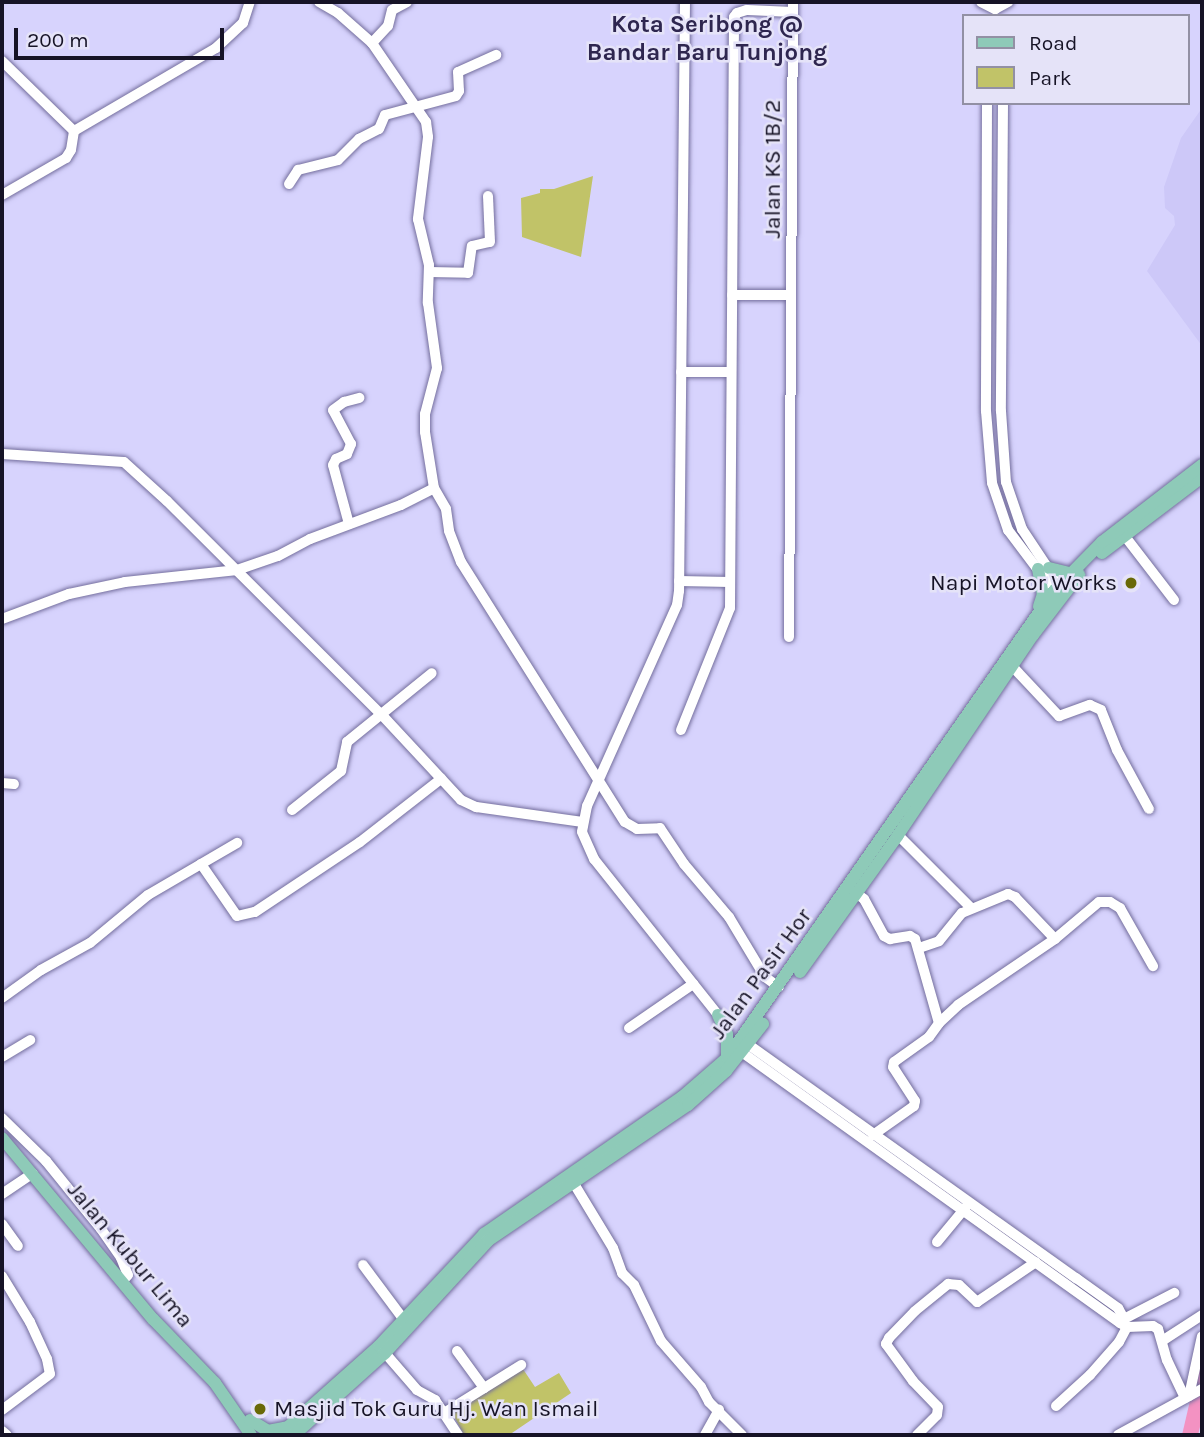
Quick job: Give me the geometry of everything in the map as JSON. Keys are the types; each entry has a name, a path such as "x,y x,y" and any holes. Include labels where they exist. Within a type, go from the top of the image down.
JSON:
{"main road":[{"name":"Jalan Pasir Hor","path":"291,1433 404,1320 484,1234 682,1097 727,1058 1039,610 1069,573 1118,528 1202,466"},
{"name":"Jalan Pasir Hor","path":"291,1433 385,1353 489,1240 688,1105 746,1049 1076,577 1124,535 1202,477"},
{"path":"1039,610 1043,594 1043,569 1069,573"},
{"path":"718,1015 735,1029 751,1027"},
{"path":"718,1015 727,1034 727,1058"},
{"name":"Jalan Kubur Lima","path":"2,1138 122,1282 227,1398 248,1429 262,1435"},
{"path":"248,1429 291,1433"}],"street":[{"path":"2,195 66,158 74,131 216,48 243,23 250,2"},
{"path":"319,2 338,13 372,43 417,108 427,130 418,219 429,272 428,303 437,368 424,421 434,488 446,509 449,531 461,562 625,822 637,829 660,828 684,864 729,917 765,977 779,987"},
{"path":"372,43 388,26 392,10 407,2"},
{"path":"693,2 685,7 677,605 599,779 583,822 582,832 588,850 718,1015"},
{"path":"983,6 995,9 1008,2"},
{"path":"681,730 730,608 734,17 747,10 793,7"},
{"name":"Jalan KS 1B/2","path":"789,638 793,7"},
{"path":"289,184 298,170 338,160 359,139 379,129 386,115 456,96 458,72 496,55"},
{"path":"2,61 74,131"},
{"path":"987,105 986,411 992,483 1007,530 1057,588"},
{"path":"1003,105 1001,411 1006,482 1022,529 1043,569"},
{"path":"429,272 468,274 472,246 490,242 488,196"},
{"path":"733,295 791,295"},
{"path":"987,300 1002,300"},
{"path":"681,372 732,372"},
{"path":"349,524 333,465 335,459 350,450 351,444 333,410 344,402 359,398"},
{"path":"2,454 124,463 237,570 381,714 440,779 468,804 583,822"},
{"path":"2,619 69,594 125,582 237,570 394,508 434,488"},
{"path":"1124,535 1174,600"},
{"path":"679,581 730,582"},
{"path":"1012,666 1037,689 1059,716 1090,705 1101,710 1121,757 1149,809"},
{"path":"292,810 341,771 348,742 432,673"},
{"path":"201,864 231,911 237,916 249,915 360,842 440,779"},
{"path":"2,783 14,784"},
{"path":"898,835 971,908"},
{"path":"2,998 41,970 89,943 148,895 237,844"},
{"path":"856,893 864,899 884,936 898,939 910,936 919,948 934,1014 939,1023"},
{"path":"919,948 939,941 952,923 971,908 1004,895 1012,895 1055,939"},
{"path":"873,1135 914,1106 915,1101 893,1067 894,1062 929,1037 958,1005 1055,939 1099,902 1110,902 1127,917 1153,966"},
{"path":"629,1028 693,984"},
{"path":"2,1057 30,1040"},
{"path":"746,1049 873,1135 1036,1262 1123,1322 1153,1326 1162,1340 1171,1368 1188,1396"},
{"path":"746,1049 967,1207 1118,1308 1123,1322 1119,1342 1090,1375 1056,1406"},
{"path":"2,1118 46,1161 101,1228 125,1266 128,1277 122,1282"},
{"path":"2,1194 33,1173"},
{"path":"573,1182 613,1248 622,1273 634,1285 661,1341 701,1387 709,1402 719,1410 732,1428 742,1435"},
{"path":"937,1242 967,1207"},
{"path":"2,1224 18,1246"},
{"path":"918,1435 939,1413 938,1407 913,1381 886,1344 889,1338 948,1284 959,1285 977,1302 1036,1262"},
{"path":"363,1265 404,1320"},
{"path":"2,1276 25,1311 47,1359 50,1374 2,1410"},
{"path":"1123,1322 1174,1293"},
{"path":"1162,1340 1202,1315"},
{"path":"1188,1396 1202,1336"},
{"path":"457,1351 484,1388"},
{"path":"385,1353 407,1380 435,1400 458,1435"},
{"path":"444,1413 521,1366"},
{"path":"1118,1435 1202,1389"},
{"path":"705,1435 719,1410"},
{"path":"2,1431 7,1435"}],"shaded area":[{"path":"1202,108 1202,346 1147,271 1175,225 1174,216 1165,208 1164,187 1181,138"},
{"path":"1202,1349 1202,1419 1198,1435 1182,1435"}],"green space":[{"path":"593,176 581,257 522,237 521,198 540,193 540,189 554,189"},
{"path":"523,1369 535,1387 559,1373 571,1393 509,1435 464,1435 451,1411"}],"place":[{"name":"Napi Motor Works","path":"1131,583"},
{"name":"Masjid Tok Guru Hj. Wan Ismail","path":"260,1409"}],"district":[{"name":"Kota Seribong @ Bandar Baru Tunjong","path":"707,39"}]}
